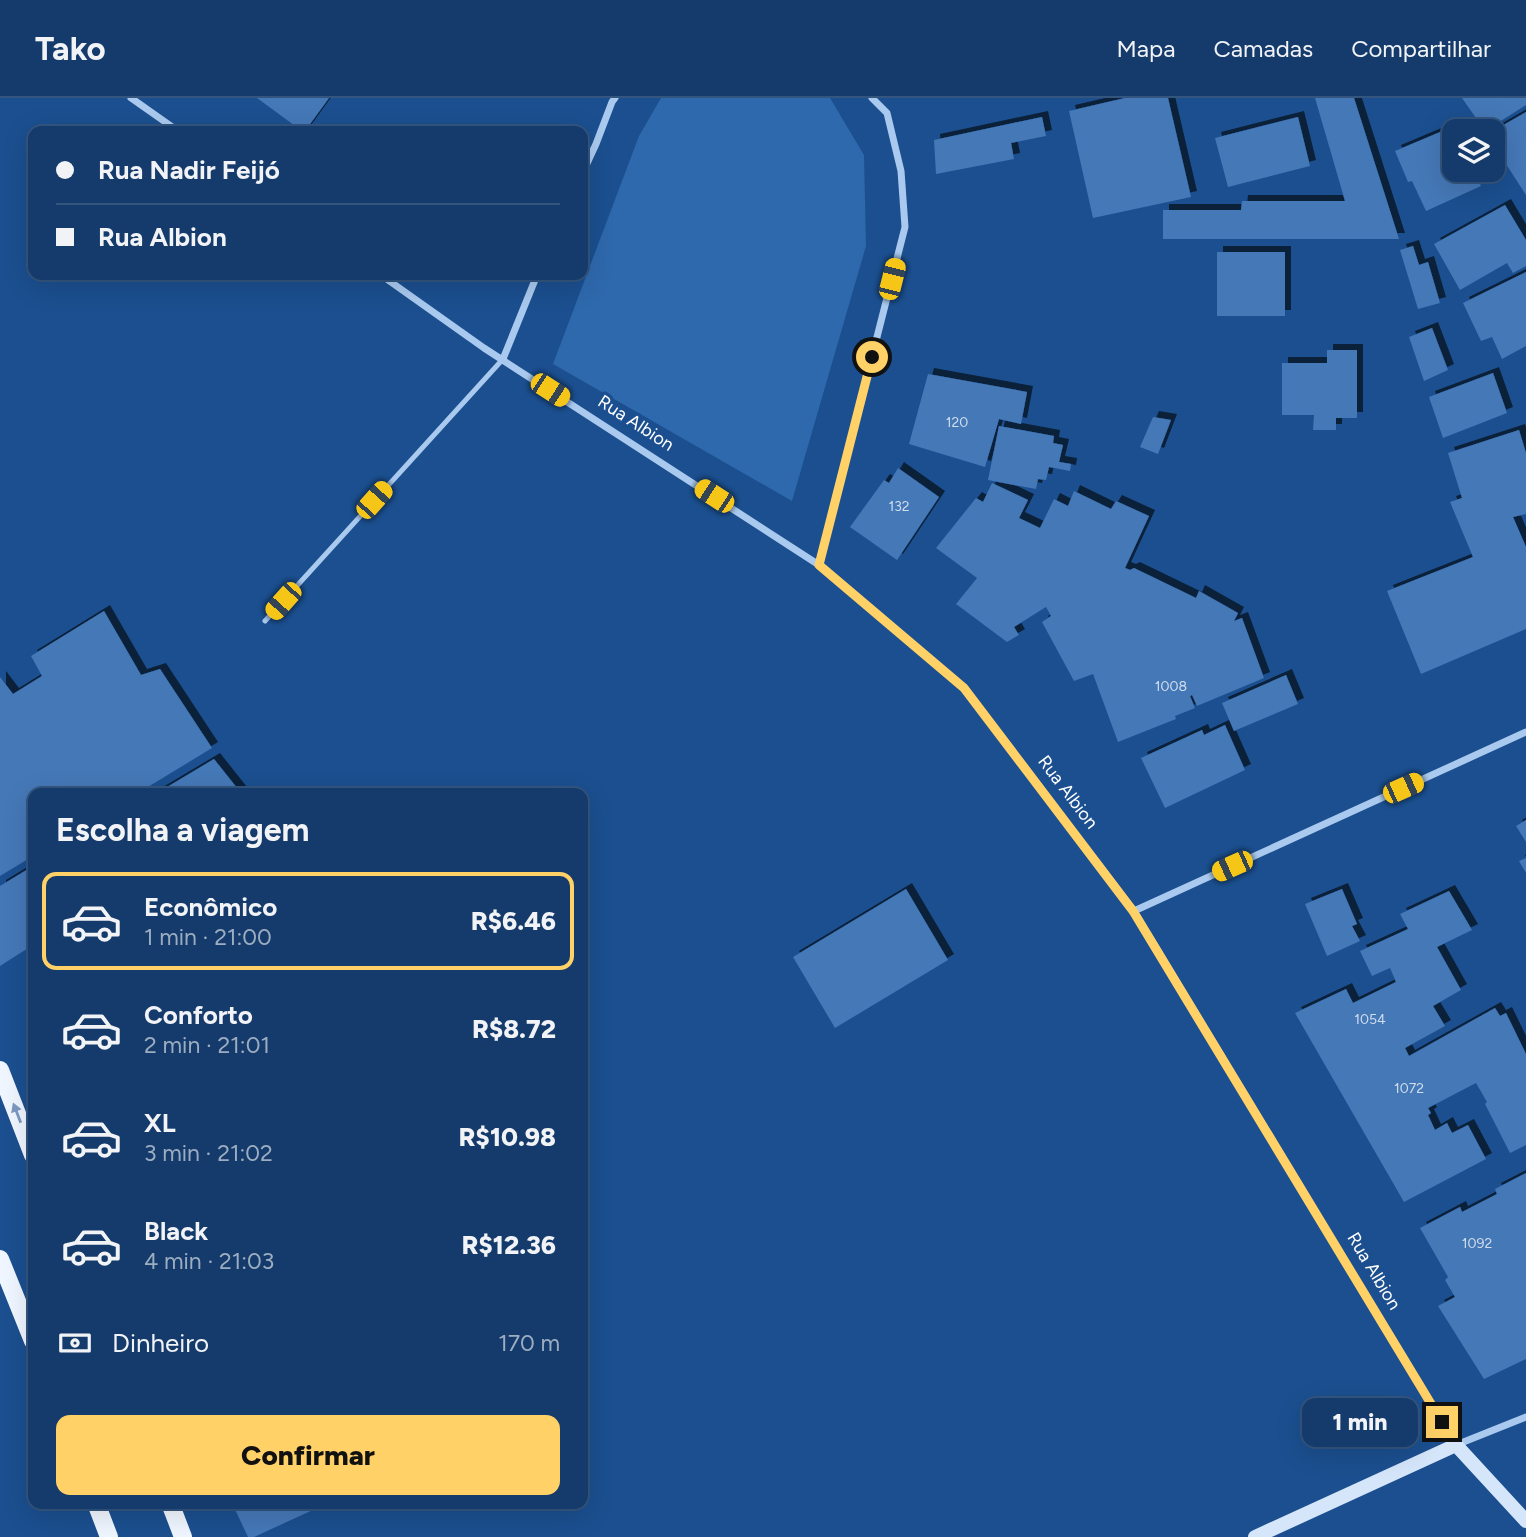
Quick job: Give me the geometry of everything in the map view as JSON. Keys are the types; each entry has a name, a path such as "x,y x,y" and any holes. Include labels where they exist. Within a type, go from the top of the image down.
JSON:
{"main road":[{"path":"0,1070 28,1142"},
{"path":"0,1259 28,1329"},
{"path":"98,1509 109,1537"},
{"path":"172,1509 183,1537"}],"street":[{"path":"131,98 171,126"},
{"path":"588,161 615,98"},
{"path":"819,565 905,227 901,171 887,113 872,98"},
{"name":"Rua Albion","path":"388,280 484,348 819,565 964,688 1133,911 1456,1445 1526,1521"},
{"path":"503,359 535,280"},
{"path":"1133,911 1526,732"},
{"path":"1255,1537 1456,1445 1526,1417"}],"lane":[{"path":"265,621 503,359"}],"shaded area":[{"path":"661,98 830,98 864,155 866,246 792,501 553,364 585,280 588,280 588,271 639,136"}],"building":[{"path":"257,98 329,98 309,126 295,126"},
{"path":"1125,98 1168,98 1191,197 1093,218 1069,111"},
{"path":"1315,98 1354,98 1399,239 1163,239 1163,210 1241,210 1242,201 1345,201"},
{"path":"1462,98 1526,98 1526,105 1504,119 1477,119"},
{"path":"1526,112 1526,195 1505,163 1505,124"},
{"path":"1042,117 1046,136 1011,143 1014,159 936,174 934,140"},
{"path":"1298,117 1310,166 1228,187 1215,138"},
{"path":"1442,131 1442,182 1479,182 1481,186 1426,211 1412,181 1408,182 1395,151"},
{"path":"1505,205 1526,240 1526,266 1513,273 1507,263 1460,290 1434,244"},
{"path":"1413,246 1419,265 1428,262 1440,303 1418,309 1400,250"},
{"path":"1217,252 1285,252 1285,316 1217,316"},
{"path":"1526,272 1526,346 1502,359 1492,337 1481,341 1463,303"},
{"path":"1432,328 1448,370 1424,381 1409,337"},
{"path":"1327,350 1357,350 1357,418 1336,418 1336,430 1313,430 1314,415 1282,415 1282,363 1327,363"},
{"path":"1493,373 1507,413 1443,438 1429,397"},
{"path":"928,374 1027,392 1021,424 999,419 985,467 909,444"},
{"path":"1153,417 1171,420 1158,454 1140,447"},
{"path":"999,426 1054,436 1053,443 1063,445 1059,462 1071,464 1070,471 1049,467 1046,480 1038,479 1036,489 988,480"},
{"path":"1519,430 1526,453 1526,514 1513,517 1526,547 1526,629 1421,674 1387,591 1473,557 1450,502 1462,498 1448,453"},
{"path":"898,468 939,497 897,560 850,527 884,480 889,483"},
{"path":"992,483 1028,500 1019,518 1040,528 1054,499 1068,506 1074,491 1111,509 1116,501 1149,516 1125,568 1134,568 1196,598 1199,591 1238,613 1234,621 1242,618 1264,678 1197,706 1192,695 1190,696 1195,708 1175,716 1176,719 1118,742 1093,674 1074,681 1042,622 1051,616 1046,607 1014,627 1019,635 1007,642 956,604 977,578 936,548 976,498 983,502"},
{"path":"104,611 141,675 160,669 212,748 146,788 28,788 28,859 0,876 0,677 13,694 42,676 31,656"},
{"path":"1286,675 1298,704 1234,731 1222,703"},
{"path":"1225,725 1245,770 1165,808 1141,758 1202,730 1204,735"},
{"path":"214,759 237,788 165,788"},
{"path":"1526,820 1526,842 1516,826"},
{"path":"1526,858 1526,873 1519,861"},
{"path":"28,869 28,948 0,966 0,886"},
{"path":"906,889 948,960 835,1028 793,957"},
{"path":"1342,889 1357,924 1352,926 1360,941 1327,956 1305,904"},
{"path":"1449,891 1472,930 1437,947 1461,990 1433,1006 1445,1026 1405,1048 1409,1056 1495,1008 1500,1016 1506,1013 1526,1054 1526,1145 1510,1153 1476,1083 1428,1108 1431,1113 1428,1115 1435,1130 1447,1123 1452,1133 1468,1125 1486,1159 1404,1202 1295,1013 1346,989 1353,1003 1396,982 1390,968 1372,976 1360,951 1408,929 1400,914"},
{"path":"1526,1173 1526,1359 1484,1379 1438,1306 1455,1297 1445,1280 1448,1277 1420,1228 1460,1207 1462,1212 1497,1194 1495,1189"},
{"path":"235,1509 315,1509 254,1537 248,1537"}],"route":[{"path":"872,357 819,565 964,688 1133,911 1442,1422"}]}
